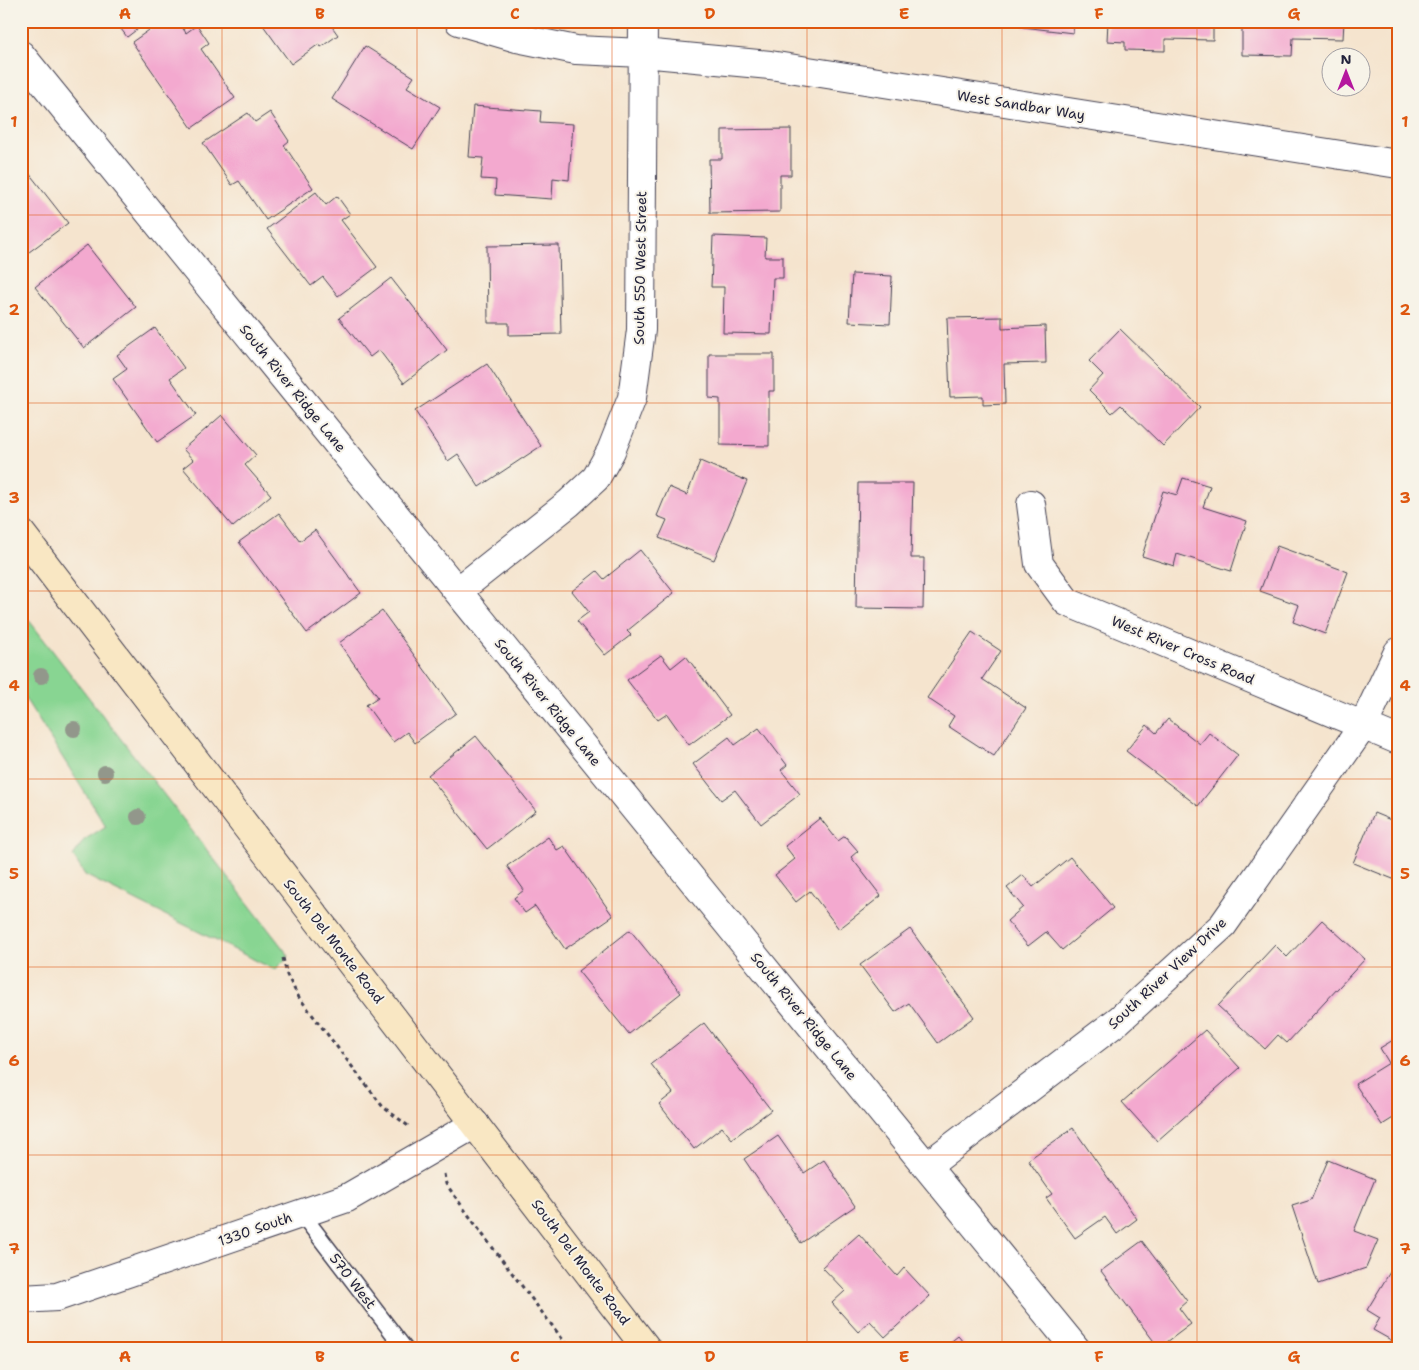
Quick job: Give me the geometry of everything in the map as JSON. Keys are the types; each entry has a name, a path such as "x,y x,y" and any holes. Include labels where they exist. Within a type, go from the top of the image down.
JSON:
{"street":[{"name":"West Sandbar Way","path":"459,21 517,38 576,50 770,65 1398,164"},
{"name":"South 550 West Street","path":"458,592 570,503 596,478 611,451 632,398 641,330 644,21"},
{"name":"South River Ridge Lane","path":"21,55 1076,1349"},
{"name":"West River Cross Road","path":"1031,504 1039,564 1067,602 1398,740"},
{"name":"South Del Monte Road","path":"21,533 647,1349"},
{"name":"South River View Drive","path":"926,1166 1119,1020 1223,925 1363,726 1398,652"},
{"name":"1330 South","path":"21,1298 57,1297 347,1198 475,1124"}],"lane":[{"name":"570 West","path":"301,1213 405,1349"}],"path":[{"path":"283,958 287,975 298,996 383,1107 407,1125"},
{"path":"444,1173 446,1184 482,1235 570,1349"}],"green space":[{"path":"21,610 289,956 275,970 85,875 73,856 84,840 106,826 21,692"}],"building":[{"path":"115,21 148,21 127,37"},
{"path":"162,21 178,21 186,33 197,25 209,43 201,49 235,98 192,128 132,42"},
{"path":"260,21 328,21 338,35 321,47 319,44 291,64"},
{"path":"1024,21 1074,21 1073,33 1023,27"},
{"path":"1108,21 1213,21 1213,40 1165,39 1165,51 1125,50 1125,42 1107,41"},
{"path":"1242,21 1344,21 1343,39 1293,38 1292,56 1242,55"},
{"path":"365,46 414,77 407,87 440,107 413,149 332,99"},
{"path":"473,106 541,111 540,122 573,124 569,180 553,178 552,199 495,195 496,180 481,179 483,158 469,157"},
{"path":"270,112 289,141 284,145 313,188 266,220 239,181 232,185 203,143 248,113 255,122"},
{"path":"791,129 791,175 780,175 780,212 710,213 709,159 722,159 722,130"},
{"path":"21,163 68,223 21,258"},
{"path":"316,192 326,205 337,196 350,214 341,220 377,267 338,296 323,277 311,286 267,229"},
{"path":"713,236 766,238 765,257 783,257 783,278 773,278 771,334 723,333 724,287 711,287"},
{"path":"87,245 136,307 84,348 35,287"},
{"path":"559,245 561,334 509,335 509,323 488,323 487,246"},
{"path":"852,274 892,276 890,324 849,322"},
{"path":"391,278 447,350 404,383 379,350 370,357 339,318"},
{"path":"1002,317 1002,328 1045,326 1046,363 1004,364 1005,404 983,405 983,396 950,397 947,318"},
{"path":"155,328 184,368 170,378 196,415 157,442 113,379 127,369 117,355"},
{"path":"1120,329 1200,407 1163,446 1121,405 1112,413 1089,390 1103,375 1089,361"},
{"path":"709,354 774,354 774,391 769,391 769,446 720,445 720,399 709,398"},
{"path":"487,364 541,446 479,487 458,454 448,461 415,411"},
{"path":"222,415 256,455 245,465 271,495 233,527 183,468 193,460 183,449"},
{"path":"700,461 747,481 714,560 659,538 667,520 657,516 669,487 687,495"},
{"path":"1183,478 1210,486 1203,507 1247,521 1231,571 1177,554 1174,566 1142,556 1163,491 1177,495"},
{"path":"858,483 913,483 911,558 924,558 923,609 856,608"},
{"path":"279,513 300,541 315,530 361,593 307,633 239,542"},
{"path":"1277,546 1348,572 1325,634 1293,622 1299,605 1260,591"},
{"path":"640,550 674,593 627,631 631,635 605,655 577,621 589,612 572,591 597,571 604,579"},
{"path":"382,611 456,713 415,743 407,732 393,742 366,705 378,697 339,643"},
{"path":"972,632 1001,651 982,679 1026,708 994,756 948,726 954,716 927,698"},
{"path":"661,655 671,668 686,656 730,715 689,745 667,714 658,720 627,680"},
{"path":"1168,719 1200,744 1209,733 1238,755 1198,806 1126,751 1147,725 1156,733"},
{"path":"759,728 787,765 781,770 800,794 761,824 735,790 721,800 693,764 729,737 735,745"},
{"path":"476,736 536,811 487,849 428,775"},
{"path":"1374,813 1398,823 1398,881 1353,863"},
{"path":"820,818 838,841 845,836 858,851 851,857 881,896 839,929 810,891 796,902 775,875 795,859 785,846"},
{"path":"548,837 557,850 564,846 613,916 565,949 535,906 525,913 514,898 524,890 507,866"},
{"path":"1070,857 1113,908 1062,950 1046,932 1028,946 1007,921 1023,907 1007,888 1023,875 1033,887"},
{"path":"1322,920 1365,959 1287,1043 1278,1035 1265,1049 1218,1006 1275,945 1287,957"},
{"path":"910,929 974,1017 938,1043 909,1003 895,1012 860,965"},
{"path":"630,930 681,993 629,1034 578,971"},
{"path":"704,1023 771,1110 732,1139 722,1127 694,1149 659,1104 673,1093 651,1064"},
{"path":"1205,1030 1240,1068 1157,1141 1122,1102"},
{"path":"1398,1037 1398,1115 1382,1125 1355,1084 1389,1063 1380,1048"},
{"path":"1073,1128 1137,1219 1117,1234 1105,1217 1075,1238 1046,1198 1052,1194 1028,1160"},
{"path":"778,1136 804,1173 824,1160 855,1206 801,1243 744,1159"},
{"path":"1328,1160 1375,1179 1354,1231 1378,1240 1366,1268 1318,1284 1292,1206 1311,1200"},
{"path":"859,1234 897,1276 904,1268 930,1296 885,1337 870,1321 858,1332 832,1303 845,1291 822,1267"},
{"path":"1142,1241 1187,1301 1179,1308 1191,1324 1159,1348 1101,1271"},
{"path":"1390,1272 1398,1277 1398,1344 1373,1330 1380,1318 1367,1310"},
{"path":"958,1336 969,1349 942,1349"}]}
